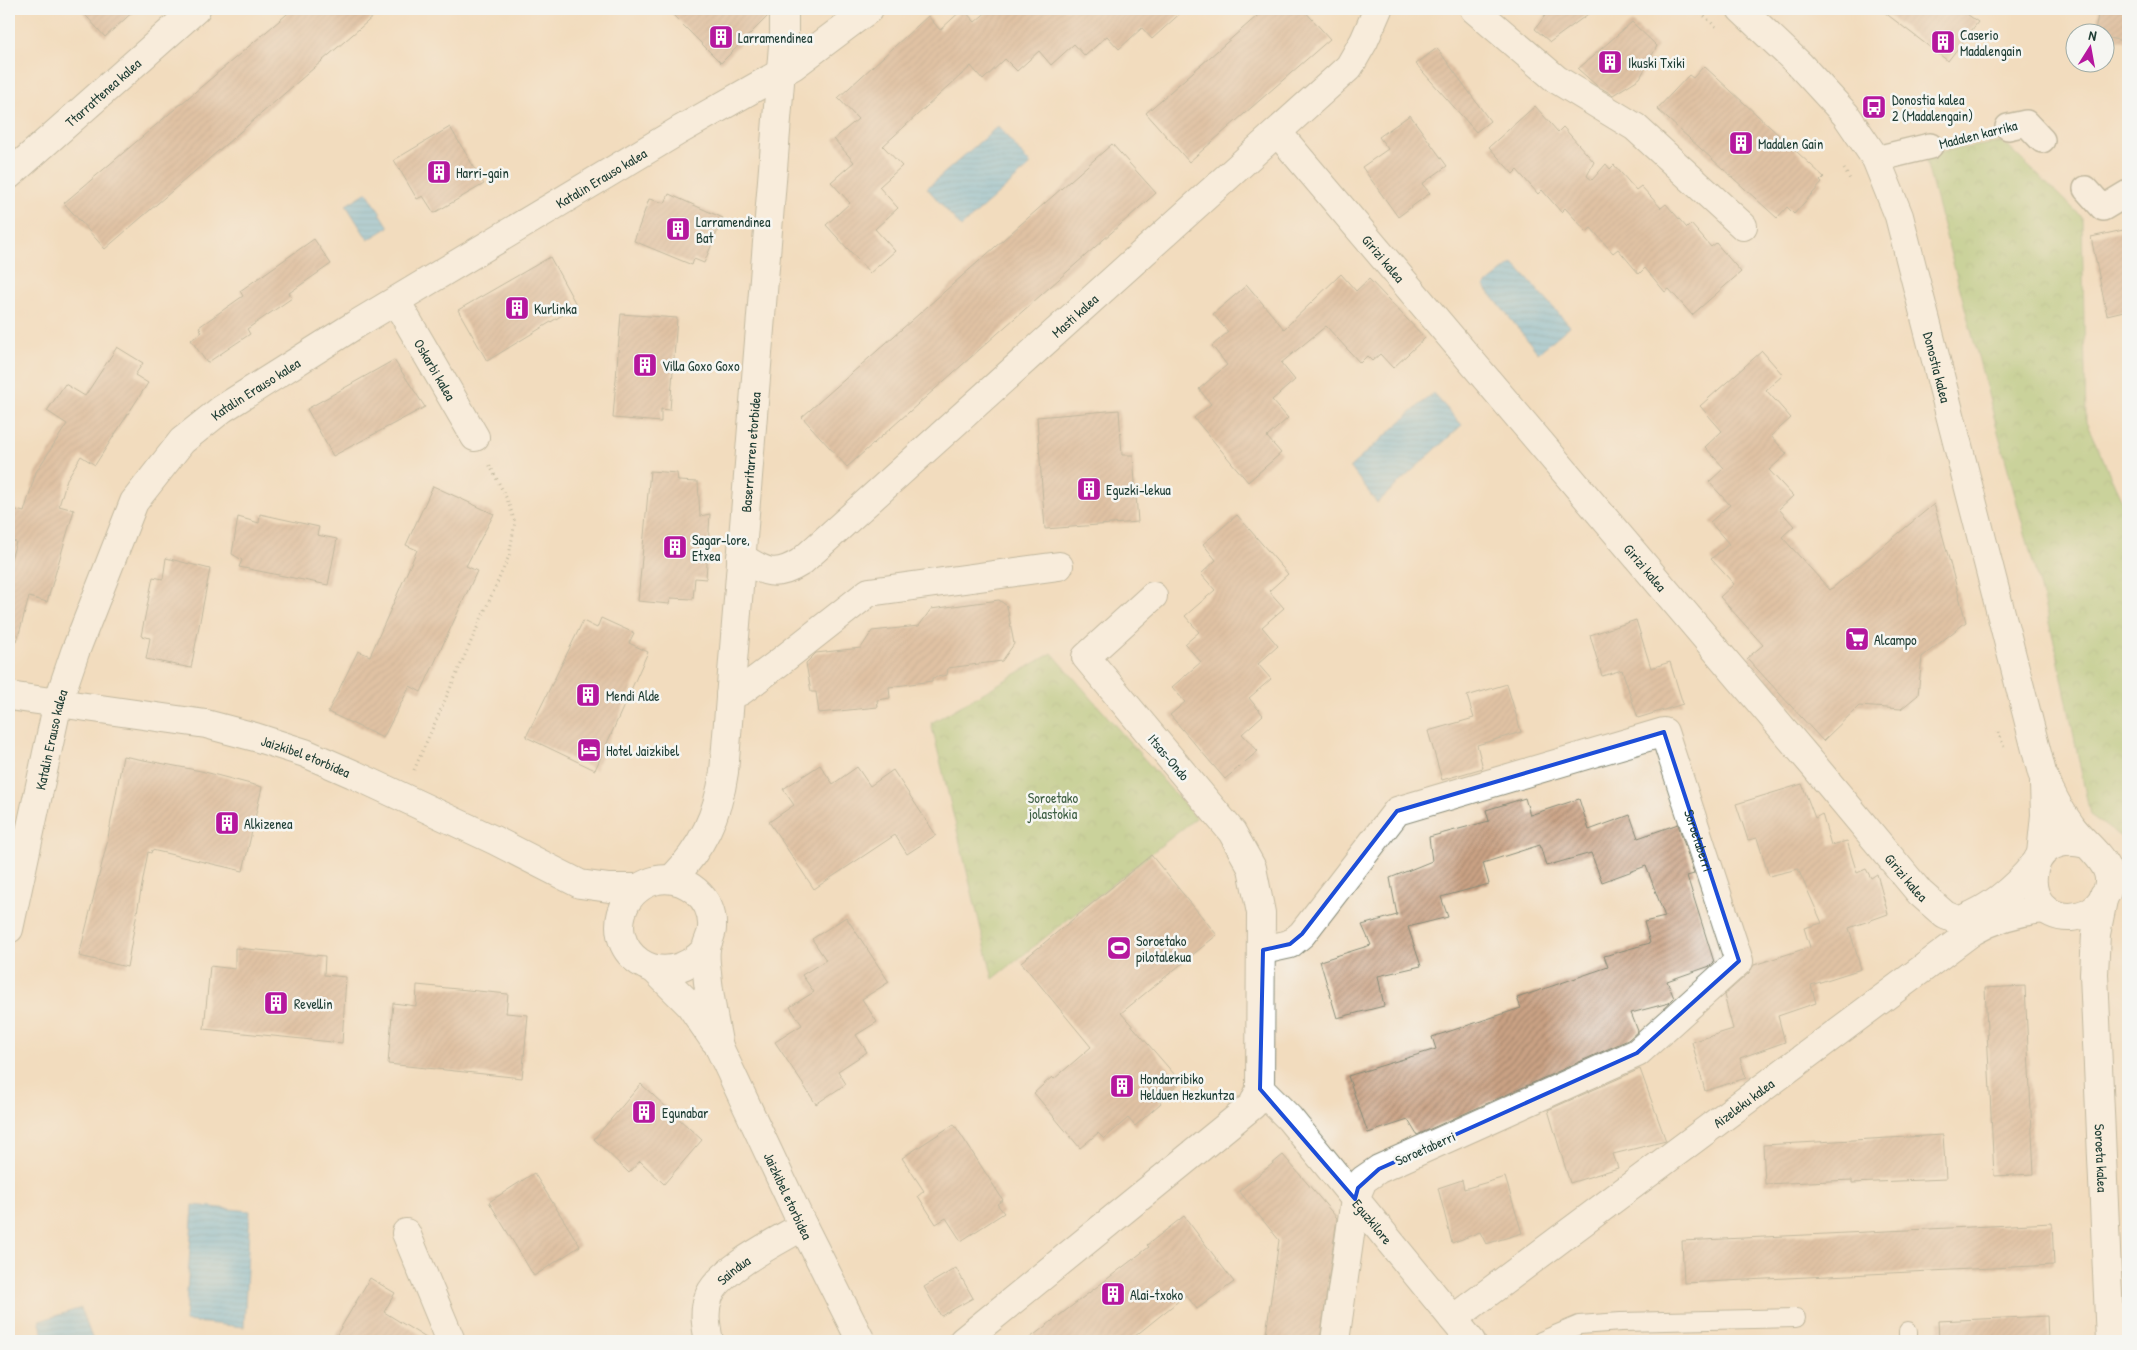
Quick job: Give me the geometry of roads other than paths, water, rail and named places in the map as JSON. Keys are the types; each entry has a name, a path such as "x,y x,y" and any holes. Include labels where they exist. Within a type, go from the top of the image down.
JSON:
{"street":[{"name":"Ttarrattenea kalea","path":"9,174 196,9"},
{"name":"Baserritarren etorbidea","path":"672,879 698,848 716,812 724,772 781,74 784,9"},
{"name":"Katalin Erauso kalea","path":"9,929 58,702 75,652 134,502 182,441 222,409 396,301 680,130 781,74 808,56 869,9"},
{"name":"Masti kalea","path":"741,556 772,573 788,571 801,562 1278,133 1349,66 1364,41 1378,9"},
{"path":"1474,9 1556,79 1635,127 1743,226"},
{"name":"Donostia kalea","path":"1742,9 1800,65 1846,115 1876,159 1899,216 2042,773 2045,815 2032,878 2038,901 2051,912"},
{"name":"Madalen karrika","path":"2008,127 2026,123 2042,140"},
{"name":"Girizi kalea","path":"1278,133 1809,759 1920,893 1945,915 1957,920 1963,919 1998,900 2018,884 2037,860"},
{"name":"Madalen karrika","path":"1876,159 1930,146"},
{"path":"2086,190 2103,208 2128,193"},
{"name":"Oskarbi kalea","path":"396,301 475,437"},
{"path":"730,695 742,691 869,592 1058,566"},
{"name":"Itsas-Ondo","path":"1153,596 1086,657 1232,832 1252,868 1261,913 1262,950"},
{"name":"Jaizkibel etorbidea","path":"9,696 197,723 256,736 305,754 494,840 580,884 602,907 621,933 629,953 645,966 655,970 690,1006 719,1047 803,1226 861,1341"},
{"name":"Soroetaberri","path":"1262,950 1290,944 1302,934 1397,811 1664,732 1738,961 1636,1053 1370,1174 1363,1180 1355,1199"},
{"name":"Donostia kalea","path":"2042,773 2060,810 2086,844 2096,851 2103,861 2108,872 2108,884 2104,895"},
{"path":"2037,860 2050,846 2063,841 2086,844"},
{"name":"Jaizkibel etorbidea","path":"580,884 609,888 639,888 649,882 672,879 693,888 707,905 711,916 712,927 706,949 710,998 719,1047"},
{"path":"621,933 620,923 623,909 630,896 639,888"},
{"path":"2051,912 2066,917 2088,913 2098,905 2104,895"},
{"name":"Soroeta kalea","path":"2104,895 2096,934 2094,974 2110,1341"},
{"name":"Soroeta kalea","path":"2051,912 2079,940 2094,974"},
{"name":"Aizeleku kalea","path":"1462,1331 1973,931 1990,921 2009,914 2051,912"},
{"path":"655,970 670,971 684,967 696,960 706,949"},
{"path":"963,1341 1252,1105 1260,1089 1262,950"},
{"path":"1260,1089 1289,1118 1355,1199"},
{"name":"Eguzkilore","path":"1355,1199 1462,1331"},
{"name":"Eguzkilore","path":"1335,1341 1355,1199"},
{"name":"Saindua","path":"709,1341 705,1320 706,1308 714,1286 731,1271 803,1226"},
{"path":"406,1233 451,1341"}],"lane":[{"path":"1541,1341 1579,1325 1622,1322 1796,1318"}],"water":[{"path":"998,126 1031,165 961,227 927,188"},
{"path":"367,192 389,227 368,240 346,205"},
{"path":"1513,263 1570,326 1538,353 1484,286"},
{"path":"1433,393 1462,425 1377,503 1350,467"},
{"path":"193,1205 250,1211 244,1327 185,1321"},
{"path":"81,1308 93,1341 46,1341 39,1321"}],"place":[{"name":"Larramendinea","path":"721,37"},
{"name":"Caserio Madalengain","path":"1943,42"},
{"name":"Ikuski Txiki","path":"1610,62"},
{"name":"Donostia kalea 2 (Madalengain)","path":"1874,107"},
{"name":"Madalen Gain","path":"1741,143"},
{"name":"Harri-gain","path":"439,172"},
{"name":"Larramendinea Bat","path":"678,229"},
{"name":"Kurlinka","path":"517,308"},
{"name":"Villa Goxo Goxo","path":"645,365"},
{"name":"Eguzki-lekua","path":"1089,489"},
{"name":"Sagar-lore, Etxea","path":"675,547"},
{"name":"Alcampo","path":"1857,639"},
{"name":"Mendi Alde","path":"588,695"},
{"name":"Hotel Jaizkibel","path":"589,750"},
{"name":"Alkizenea","path":"227,823"},
{"name":"Soroetako pilotalekua","path":"1119,948"},
{"name":"Revellin","path":"276,1003"},
{"name":"Hondarribiko Helduen Hezkuntza","path":"1122,1086"},
{"name":"Egunabar","path":"644,1112"},
{"name":"Alai-txoko","path":"1113,1294"}],"park label":[{"name":"Soroetako jolastokia","path":"1053,806"}]}
